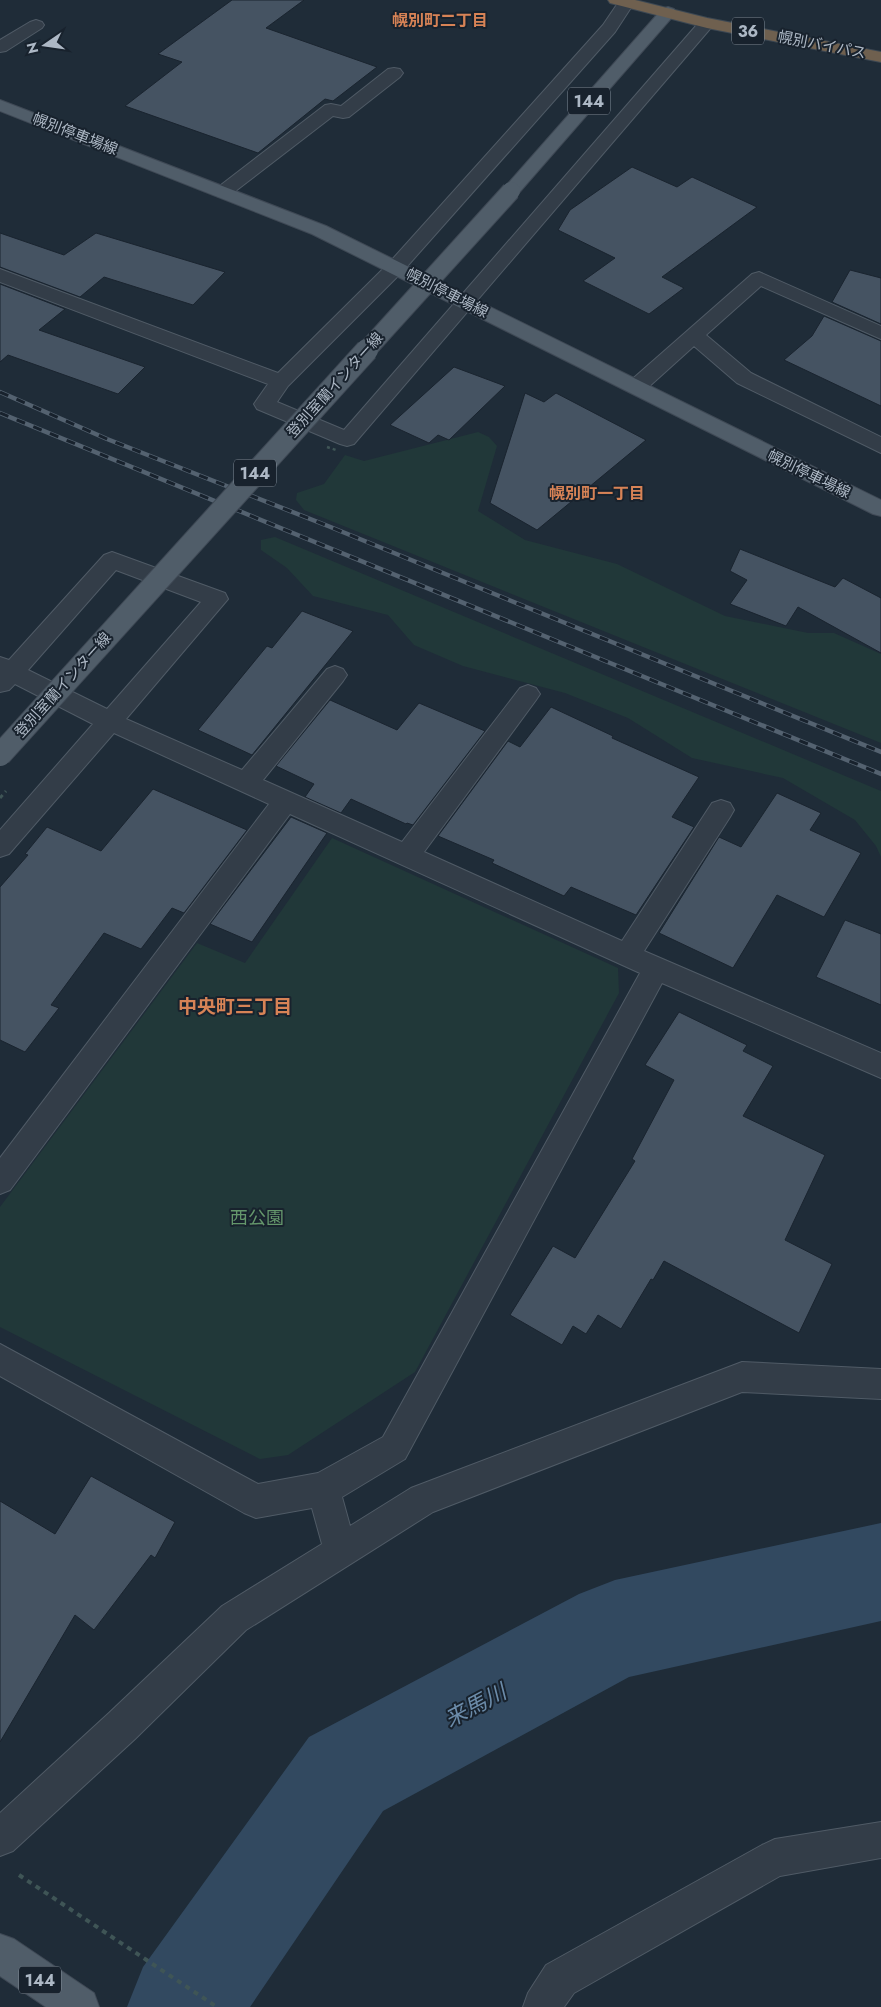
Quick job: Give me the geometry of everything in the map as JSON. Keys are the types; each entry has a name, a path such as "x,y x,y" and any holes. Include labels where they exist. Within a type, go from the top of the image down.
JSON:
{"highway":[{"name":"幌別バイパス","path":"621,1 707,22 881,57"}],"main road":[{"name":"登別室蘭インター線","path":"0,755 511,190 668,12"},
{"name":"幌別停車場線","path":"0,105 319,230 881,509"},
{"name":"144","path":"0,1953 80,2007"}],"street":[{"path":"621,1 609,28 396,267 281,381 264,404 347,439 707,22"},
{"path":"0,47 36,24"},
{"path":"223,192 331,109 343,113 394,73"},
{"path":"0,275 281,381"},
{"path":"636,387 759,278 881,333"},
{"path":"694,335 744,378 881,446"},
{"path":"0,847 111,722 217,599 112,560 4,674 111,722 247,782 627,955 881,1066"},
{"path":"247,782 335,675"},
{"path":"407,855 528,694"},
{"path":"0,1182 286,800"},
{"path":"627,955 721,810"},
{"path":"0,1359 256,1501 323,1489 394,1448 657,967"},
{"path":"0,1838 122,1726 234,1618 423,1500 742,1377 881,1384"},
{"path":"323,1489 341,1552"},
{"path":"542,2007 560,1979 775,1858 881,1840"}],"path":[{"path":"17,1874 218,2007"}],"green space":[{"path":"478,432 489,437 497,446 478,511 525,540 617,564 725,616 808,633 834,633 881,654 881,743 304,510 296,500 297,493 324,484 345,455 364,461"},
{"path":"275,537 881,791 881,857 876,846 855,820 783,778 692,758 628,718 565,693 463,666 414,645 388,615 313,596 287,568 261,550 261,540"},
{"name":"西公園","path":"332,838 618,968 619,993 415,1372 288,1455 260,1459 0,1327 0,1207 197,943 245,963"}],"building":[{"path":"232,0 304,0 266,28 377,67 333,101 325,99 258,153 125,106 182,62 158,54"},
{"path":"632,167 677,187 692,177 757,207 662,277 684,288 649,314 583,281 615,258 558,230 570,210"},
{"path":"0,233 64,255 96,233 225,272 193,305 104,277 80,297 0,267"},
{"path":"850,270 881,278 881,324 832,302"},
{"path":"0,284 65,309 39,330 145,367 118,394 8,355 0,362"},
{"path":"824,316 881,341 881,406 784,360 812,336"},
{"path":"454,367 505,386 449,440 438,435 429,443 390,425"},
{"path":"525,393 544,402 556,393 646,440 537,530 490,503"},
{"path":"740,549 835,587 843,578 881,598 881,653 798,607 786,626 730,604 747,580 730,571"},
{"path":"302,611 353,631 252,755 198,730 267,646 272,648"},
{"path":"330,700 397,730 419,703 485,731 413,825 406,824 351,799 341,813 305,797 314,784 276,766"},
{"path":"551,707 613,736 612,738 699,777 672,817 694,827 636,915 571,887 564,896 492,863 494,860 438,836 508,741 520,747"},
{"path":"153,789 247,830 184,913 172,908 141,949 104,933 51,1005 59,1008 25,1052 0,1040 0,887 28,855 25,854 47,827 101,851"},
{"path":"777,793 821,813 810,830 861,853 824,917 777,895 733,968 659,933 719,837 741,847"},
{"path":"291,817 327,833 252,942 210,924"},
{"path":"845,920 881,934 881,1005 816,977"},
{"path":"679,1012 747,1045 743,1051 773,1066 743,1116 825,1155 785,1240 832,1264 799,1333 664,1261 621,1329 598,1315 586,1334 573,1326 562,1345 510,1315 553,1246 575,1258 635,1161 632,1159 674,1080 645,1065"},
{"path":"91,1476 175,1522 155,1558 151,1555 94,1630 75,1615 0,1742 0,1501 55,1534"}],"waterway":[{"name":"来馬川","path":"183,2007 346,1774 615,1630 881,1572"}],"railway":[{"path":"0,392 107,439 328,526 881,752"},
{"path":"0,413 881,774"}],"district":[{"name":"幌別町二丁目","path":"440,20"},
{"name":"幌別町一丁目","path":"597,493"},
{"name":"中央町三丁目","path":"235,1006"}]}
